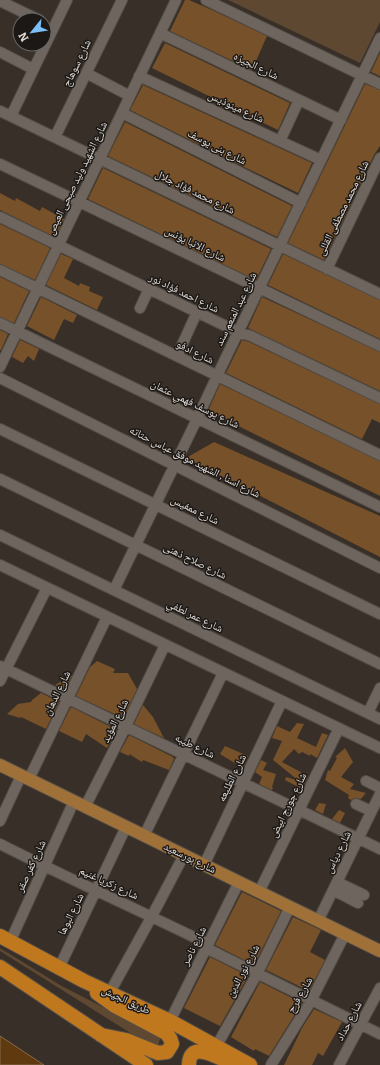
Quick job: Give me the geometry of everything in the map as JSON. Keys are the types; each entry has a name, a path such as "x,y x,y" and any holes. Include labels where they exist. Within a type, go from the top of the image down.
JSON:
{"highway":[{"name":"طريق الجيش","path":"5,939 84,981 170,1020 250,1065"},
{"path":"0,967 146,1065"},
{"path":"84,981 115,1006 166,1033 172,1044 169,1050 161,1054 126,1040 101,1035"},
{"path":"189,1065 192,1054 199,1051 207,1052 237,1065"}],"main road":[{"name":"شارع بورسعيد","path":"0,765 318,921 379,948"}],"street":[{"path":"52,20 67,0"},
{"name":"شارع سوهاج","path":"55,137 122,0"},
{"name":"شارع الشهيد وليد صبحى العيص","path":"0,367 176,0"},
{"path":"206,0 380,84"},
{"path":"0,1 23,12"},
{"name":"شارع الجيزه","path":"160,33 341,120"},
{"name":"شارع عبد المنعم سند","path":"114,590 380,38"},
{"path":"0,52 33,69"},
{"path":"11,116 33,69 39,52"},
{"path":"86,73 130,96"},
{"name":"شارع مينوذيس","path":"140,76 321,160"},
{"path":"280,141 299,100"},
{"name":"شارع محمد فؤاد جلال","path":"0,111 380,294"},
{"name":"شارع بنى يوسف","path":"122,113 301,202"},
{"name":"شارع محمد مصطفى القللى","path":"327,269 380,158"},
{"name":"شارع الانبا يؤنس","path":"0,164 380,346"},
{"name":"شارع احمد فؤاد نور","path":"0,217 238,332 251,336 380,398"},
{"name":"شارع ادفو","path":"0,270 380,455"},
{"path":"140,308 148,289"},
{"path":"177,356 197,312"},
{"name":"شارع يوسف فهمي عثمان","path":"0,323 380,507"},
{"name":"شارع اسنا , الشهيد موفق عباس حتاته","path":"0,378 380,568"},
{"name":"شارع ممفيس","path":"0,428 380,614"},
{"name":"شارع صلاح ذهنى","path":"0,480 380,664"},
{"name":"شارع عمر لطفي","path":"0,535 380,719"},
{"path":"0,566 380,748"},
{"path":"0,681 3,667 47,588"},
{"name":"شارع الدهان","path":"0,821 68,698 107,617"},
{"name":"شارع المؤيد","path":"85,807 165,645"},
{"name":"شارع طيبه","path":"3,667 380,849"},
{"path":"144,836 223,673"},
{"path":"368,713 380,688"},
{"name":"شارع الطليعه","path":"204,865 282,701"},
{"name":"شارع جورج ابيض","path":"258,892 300,810 339,728"},
{"path":"366,781 380,788"},
{"name":"شارع دياس","path":"318,921 380,794"},
{"name":"شارع كفر صقر","path":"5,939 44,866 74,801"},
{"path":"356,804 371,812"},
{"name":"شارع البوها","path":"59,968 126,827"},
{"name":"شارع زكريا غنيم","path":"0,844 152,916 257,974 380,1034"},
{"path":"110,992 184,855"},
{"name":"شارع ناصر","path":"170,1020 239,882"},
{"path":"335,886 361,899"},
{"name":"شارع نور الدين","path":"216,1045 257,974 290,907"},
{"name":"شارع فرح","path":"271,1065 312,1001 345,934"},
{"name":"شارع حداد","path":"339,1065 380,988"}],"shaded area":[{"path":"228,0 380,0 380,22 360,63"},
{"path":"0,948 60,985 157,1035 160,1039 158,1046 151,1046 0,951"},
{"path":"0,1036 44,1065 0,1065"}],"building":[{"path":"185,0 189,0 212,10 267,36 252,70 170,31"},
{"path":"165,43 290,103 278,130 152,68"},
{"path":"380,53 380,76 371,72"},
{"path":"365,84 380,90 380,146 374,155 324,260 288,243"},
{"path":"143,85 312,163 298,193 130,110"},
{"path":"125,122 292,206 277,237 108,156"},
{"path":"103,168 271,249 256,280 88,199"},
{"path":"0,193 15,201 16,198 40,211 42,207 64,219 55,237 0,210"},
{"path":"0,224 50,248 35,280 0,264"},
{"path":"61,254 73,259 64,278 79,286 80,283 90,287 89,291 103,297 97,310 46,285"},
{"path":"283,254 380,300 380,339 268,285"},
{"path":"0,277 29,291 14,323 0,317"},
{"path":"41,297 77,315 73,323 64,319 54,340 27,326"},
{"path":"262,297 380,352 380,391 248,328"},
{"path":"0,330 8,334 1,350 0,350"},
{"path":"20,340 39,349 34,361 28,356 23,363 12,357"},
{"path":"242,340 380,404 380,423 372,419 362,439 226,373"},
{"path":"220,384 380,461 380,496 208,411"},
{"path":"214,442 380,516 380,557 186,458"},
{"path":"97,661 115,669 113,673 128,673 137,689 123,718 76,696 90,667"},
{"path":"72,675 65,690 55,685"},
{"path":"41,693 59,702 46,729 21,717 7,714 18,704 31,702"},
{"path":"143,705 153,717 164,738 134,724"},
{"path":"71,707 117,730 107,748 86,734 82,742 59,731"},
{"path":"297,723 304,724 297,738 316,747 322,733 328,735 317,758 302,752 299,754 294,749 282,762 308,776 302,789 285,780 286,777 299,781 273,760 282,741 272,738 277,726 290,732"},
{"path":"129,735 173,757 174,759 169,770 143,760 142,762 129,754 129,756 120,752"},
{"path":"225,746 248,756 243,768 220,754"},
{"path":"345,748 353,762 341,777 354,784 350,789 366,793 361,799 355,798 351,800 348,798 349,795 325,780 328,770 330,771 337,758 335,757"},
{"path":"261,760 267,763 263,770 276,774 272,790 259,784 262,777 255,772"},
{"path":"319,803 326,804 323,814 315,810"},
{"path":"339,810 345,813 340,823 332,819"},
{"path":"242,892 281,911 254,965 215,945"},
{"path":"293,917 321,930 310,952 325,960 309,991 266,970"},
{"path":"210,957 248,976 220,1026 184,1008"},
{"path":"260,982 302,1003 269,1056 255,1049 254,1051 231,1037"},
{"path":"314,1009 342,1022 323,1056 318,1053 312,1065 284,1065 302,1028"}]}
